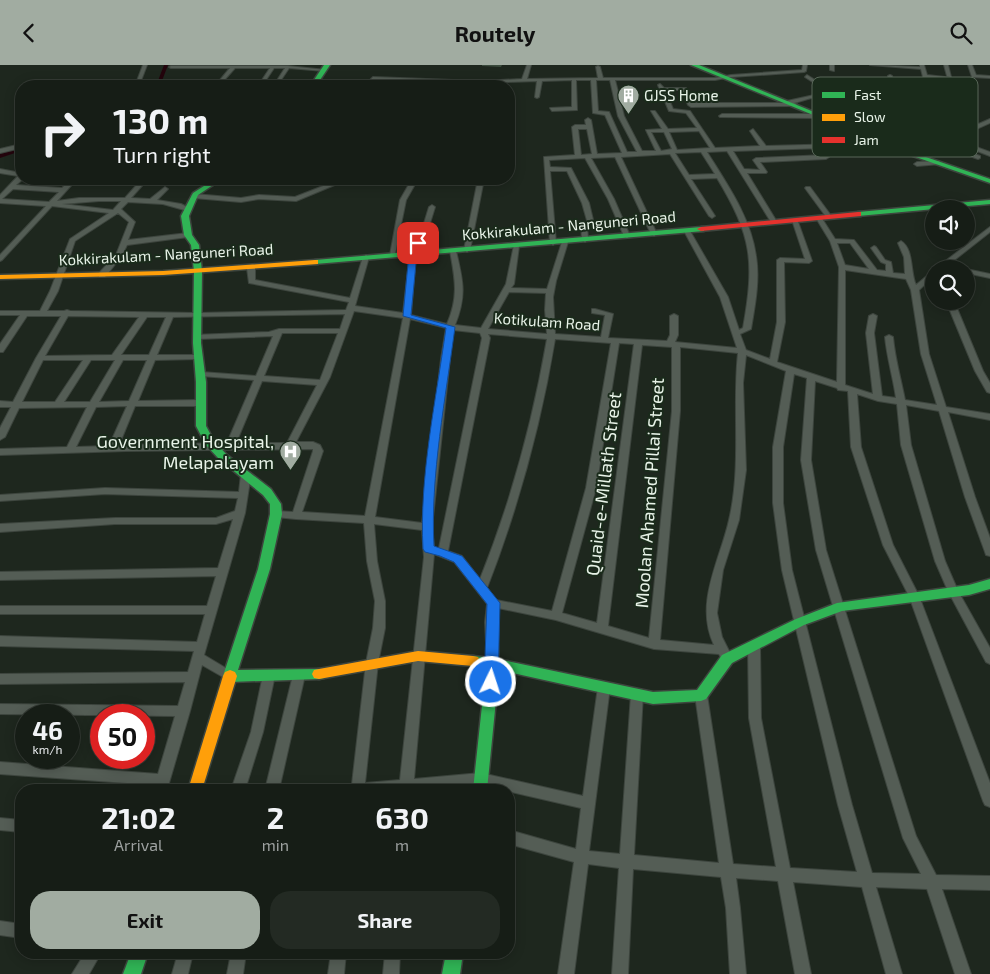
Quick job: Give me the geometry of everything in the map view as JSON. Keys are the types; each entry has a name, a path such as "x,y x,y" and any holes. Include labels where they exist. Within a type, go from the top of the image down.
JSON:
{"main road":[{"path":"694,65 812,111"},
{"path":"317,80 326,68"},
{"path":"921,157 990,182"},
{"path":"197,784 264,569 276,514 274,504 267,492 214,447 201,426 197,337 198,271 195,245 188,235 185,216 194,196 210,185"},
{"name":"Kokkirakulam - Nanguneri Road","path":"0,277 102,275 251,268 413,253 559,243 990,202"},
{"path":"230,676 312,675 418,656 493,663 654,698 701,695 724,654 754,645 800,622 838,607 990,584"},
{"path":"481,784 493,663"},
{"path":"132,974 138,959"},
{"path":"451,974 454,959"}],"street":[{"path":"139,80 145,65"},
{"path":"524,80 529,65"},
{"path":"515,81 574,79 715,79 804,71 805,65"},
{"path":"872,65 922,67 925,76 934,77"},
{"path":"946,65 949,76"},
{"path":"970,65 974,76 990,77"},
{"path":"171,67 326,68"},
{"path":"222,80 234,67"},
{"path":"264,80 274,67"},
{"path":"279,80 288,67"},
{"path":"598,67 601,79"},
{"path":"349,80 353,76"},
{"path":"807,76 812,79"},
{"path":"360,77 408,80"},
{"path":"552,109 575,109 574,79"},
{"path":"594,79 596,113 607,113 625,154"},
{"path":"612,79 619,111 640,153"},
{"path":"658,79 670,110 688,112 714,149"},
{"path":"537,97 540,80"},
{"path":"662,89 684,89 691,105 792,103 812,98"},
{"path":"652,112 666,131 673,151 687,177 712,216"},
{"path":"722,116 812,116"},
{"path":"978,126 990,121"},
{"path":"578,156 575,127 588,123 591,156 627,236"},
{"path":"659,152 648,131 701,129"},
{"path":"753,131 765,149"},
{"path":"979,151 990,146"},
{"path":"0,151 15,147"},
{"path":"482,589 495,557 516,487 537,407 551,337 549,305 559,243 546,158 714,149 812,147"},
{"path":"729,149 774,222"},
{"path":"703,150 745,225 754,256 753,284 746,329 737,333"},
{"path":"979,151 989,157"},
{"path":"617,155 654,234"},
{"path":"744,171 764,172 756,160 826,157"},
{"path":"916,164 938,163"},
{"path":"547,169 569,169 576,187 589,207 585,240"},
{"path":"0,171 15,175"},
{"path":"687,177 718,176"},
{"path":"0,200 15,183"},
{"path":"1,257 68,185"},
{"path":"44,312 60,275 72,240 116,211 140,185"},
{"path":"194,196 242,200 258,197 296,199 331,185"},
{"path":"392,255 403,200 412,185"},
{"path":"467,250 480,185"},
{"path":"11,187 63,190"},
{"path":"808,188 824,218 842,267 846,389 856,447 888,545 914,596 990,801"},
{"path":"152,201 165,189"},
{"path":"0,200 116,211 132,222 119,256 102,275"},
{"path":"50,204 60,201 126,200 181,204 188,209"},
{"path":"356,784 372,663 379,628 380,601 372,561 369,521 407,316 413,253 424,233 432,207"},
{"path":"773,364 781,322 780,260 810,261 795,220"},
{"path":"949,260 990,229"},
{"path":"429,549 443,552 458,559 493,603 556,616 654,644 724,654 712,613 718,570 734,520 741,470 739,383 742,351 724,297 687,231"},
{"path":"124,243 188,235"},
{"path":"833,241 852,241 874,271"},
{"path":"901,243 908,257 909,277 915,289 925,354 970,497 990,552"},
{"path":"443,552 486,338 483,331 510,284 516,246"},
{"path":"874,248 883,261 890,263 890,274"},
{"path":"407,784 429,549 427,527 434,453 450,327 458,308 460,284 453,251"},
{"path":"291,444 313,409 352,307 366,257"},
{"path":"842,267 909,277"},
{"path":"251,268 252,281 352,307"},
{"path":"975,273 990,276"},
{"path":"915,289 925,280"},
{"path":"507,290 551,291"},
{"path":"0,313 67,312 197,315 352,307"},
{"name":"Kotikulam Road","path":"352,307 407,316 450,327 483,331 673,344 742,351 790,370 878,398 990,417"},
{"path":"954,310 979,371 990,390"},
{"path":"556,616 591,488 610,340 609,314 595,311"},
{"path":"0,437 40,358 67,312"},
{"path":"0,350 25,313"},
{"path":"115,357 145,314"},
{"path":"113,448 172,314"},
{"name":"Moolan Ahamed Pillai Street","path":"654,644 676,421 673,344 674,316"},
{"path":"873,317 870,333 878,398"},
{"path":"197,337 270,334 279,331 342,331"},
{"path":"230,447 279,331"},
{"path":"889,337 891,359 895,367 901,402 906,445 940,561 953,591 990,659"},
{"name":"Quaid-e-Millath Street","path":"602,629 638,342"},
{"path":"58,404 89,357"},
{"path":"70,450 93,403 122,357 115,357"},
{"path":"40,358 199,357"},
{"path":"790,370 778,447 778,503 787,570 845,805 894,974"},
{"path":"200,374 322,383"},
{"path":"811,377 806,460 821,550 910,838 932,882 964,974"},
{"path":"0,404 200,403"},
{"path":"0,461 3,452 291,444 318,447 296,516"},
{"path":"162,784 240,513 246,474"},
{"path":"0,498 105,491 244,495"},
{"path":"0,528 115,521 216,521 240,513"},
{"path":"276,514 427,527"},
{"path":"0,576 223,572"},
{"path":"493,603 491,623 493,663"},
{"path":"0,610 212,610"},
{"path":"0,641 200,652 230,676"},
{"path":"754,645 755,718 803,974"},
{"path":"240,784 257,732 269,675"},
{"path":"273,784 299,675"},
{"path":"0,679 193,677"},
{"path":"566,974 604,687"},
{"path":"620,974 637,695"},
{"path":"701,695 728,871 738,974"},
{"path":"0,709 184,711"},
{"path":"0,767 153,784"},
{"path":"515,791 588,803"},
{"path":"0,824 15,825"},
{"path":"515,839 581,857 728,871 867,880 990,883"},
{"path":"0,927 15,930"},
{"path":"80,974 89,959"},
{"path":"180,974 184,959"},
{"path":"235,974 239,959"},
{"path":"336,974 338,959"},
{"path":"391,974 392,959"}],"waterway":[{"path":"160,80 166,65"},
{"path":"0,156 15,151"}],"traffic: fast":[{"path":"317,80 327,65"},
{"path":"694,65 812,113"},
{"path":"921,157 990,181"},
{"path":"209,185 195,194 185,216 188,235 195,245 198,271 197,343 201,382 201,426 210,443 223,457 267,492 275,504 276,514 264,569 230,676 319,674"},
{"path":"858,214 990,202"},
{"path":"315,262 701,229"},
{"path":"473,661 493,663 653,698 701,695 727,659 800,622 841,606 969,590 990,584"},
{"path":"481,784 493,663"},
{"path":"132,974 138,959"},
{"path":"451,974 454,959"}],"traffic: slow":[{"path":"0,277 163,273 315,262"},
{"path":"319,674 418,656 473,661"},
{"path":"197,784 230,676"}],"traffic: jam":[{"path":"701,229 858,214"}],"place":[{"name":"GJSS Home","path":"628,115"},
{"name":"Government Hospital, Melapalayam","path":"290,471"}],"route":[{"path":"418,243 413,253 407,316 450,327 433,462 427,527 429,549 443,552 458,559 493,603 491,623 493,663 491,682"}]}
